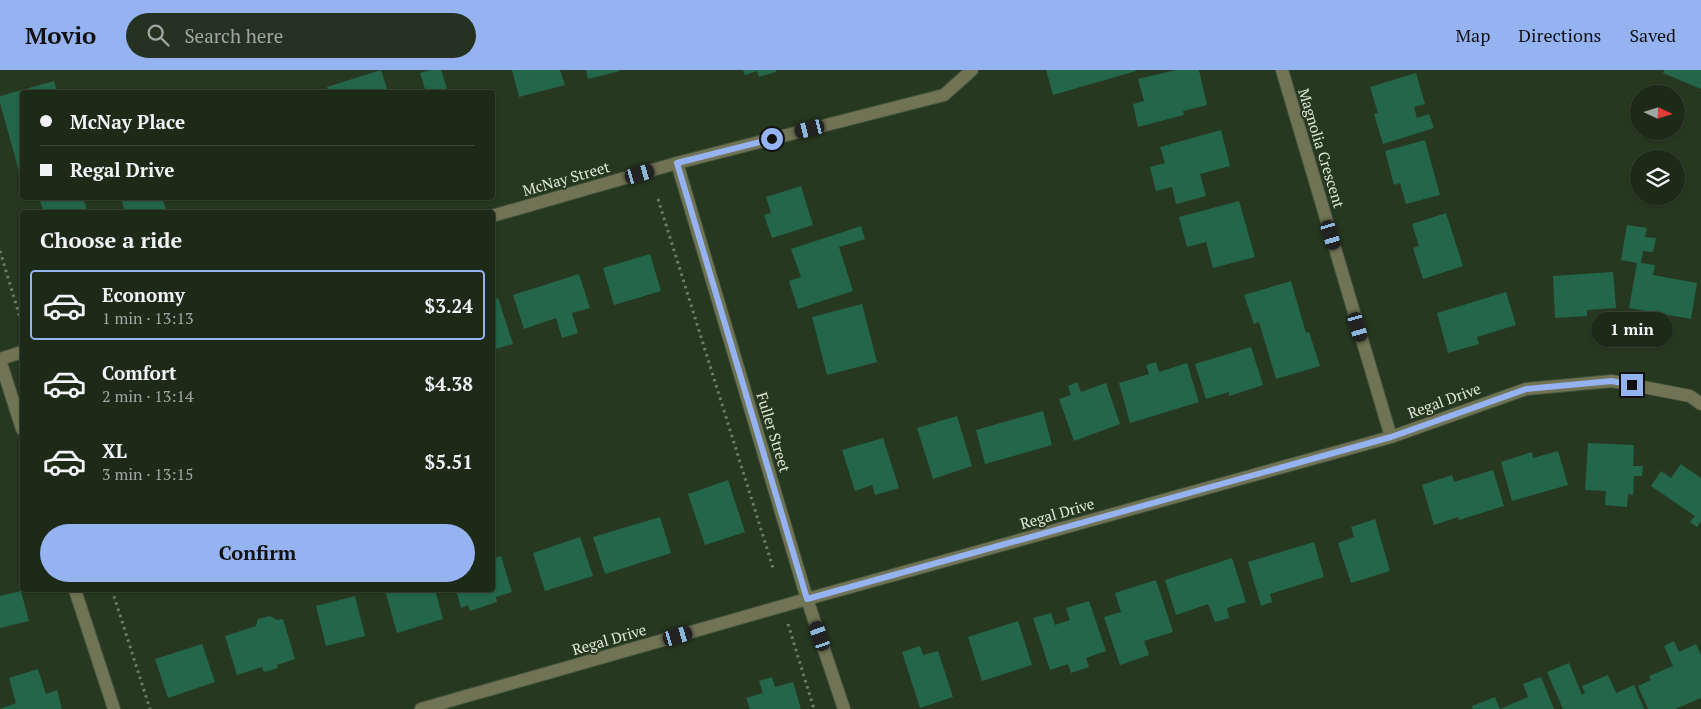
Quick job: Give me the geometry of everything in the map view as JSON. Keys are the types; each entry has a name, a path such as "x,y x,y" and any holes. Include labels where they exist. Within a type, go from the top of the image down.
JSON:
{"street":[{"name":"McNay Street","path":"495,215 677,163 944,95 972,70"},
{"name":"Magnolia Crescent","path":"1282,70 1391,437"},
{"name":"Fuller Street","path":"677,163 807,599 844,709"},
{"path":"20,353 0,359 20,423"},
{"name":"Regal Drive","path":"421,709 807,599 1391,437 1526,389 1612,381 1690,396 1701,404"},
{"path":"76,592 114,709"}],"path":[{"path":"658,198 774,571"},
{"path":"0,251 20,317"},
{"path":"113,592 150,709"},
{"path":"788,624 814,709"}],"building":[{"path":"381,70 387,90 328,90 327,87"},
{"path":"430,70 441,70 447,90 422,90 425,89 420,73"},
{"path":"512,70 560,70 565,85 519,97"},
{"path":"586,70 620,70 620,71 588,79"},
{"path":"743,70 776,70 776,72 759,77 757,71 745,75"},
{"path":"1046,70 1136,70 1136,71 1053,95"},
{"path":"1176,70 1199,70 1207,105 1183,111 1184,115 1138,127 1133,104 1144,101 1138,79"},
{"path":"1664,70 1701,70 1701,89 1663,73"},
{"path":"1416,73 1425,104 1414,107 1417,118 1429,114 1434,128 1383,144 1374,114 1378,113 1370,87"},
{"path":"54,81 56,90 22,90"},
{"path":"20,90 19,171 0,103 0,96"},
{"path":"1221,130 1230,166 1200,174 1206,196 1176,204 1172,187 1156,191 1150,167 1165,163 1160,147"},
{"path":"1425,140 1440,195 1406,204 1400,183 1394,185 1385,151"},
{"path":"801,186 813,225 772,238 764,215 771,213 766,197"},
{"path":"40,200 84,200 87,210 43,210"},
{"path":"122,200 163,200 166,210 124,210"},
{"path":"1239,201 1255,257 1213,268 1206,242 1187,247 1179,217"},
{"path":"1446,213 1463,266 1423,279 1413,248 1419,246 1412,224"},
{"path":"1627,225 1647,228 1645,237 1656,238 1653,252 1643,251 1641,263 1655,265 1653,275 1697,283 1691,319 1629,308 1637,263 1621,260"},
{"path":"861,226 865,239 839,247 853,291 798,309 789,281 801,277 791,249"},
{"path":"650,254 661,291 614,305 603,268"},
{"path":"1613,272 1616,308 1587,310 1587,316 1555,318 1553,276"},
{"path":"579,274 590,308 572,313 578,333 562,338 556,318 524,329 513,295"},
{"path":"1291,281 1306,333 1309,332 1320,366 1276,379 1259,322 1254,324 1244,295"},
{"path":"1506,292 1516,325 1477,337 1479,344 1448,353 1437,313"},
{"path":"495,298 498,298 513,344 495,349"},
{"path":"862,304 877,362 827,375 812,317"},
{"path":"1251,347 1263,385 1229,396 1229,392 1206,399 1195,364"},
{"path":"1156,362 1159,372 1187,363 1199,402 1130,423 1119,383 1149,374 1146,365"},
{"path":"1077,382 1081,392 1106,383 1120,424 1074,441 1059,399 1071,395 1068,386"},
{"path":"1043,411 1052,445 985,464 976,430"},
{"path":"957,416 972,466 933,479 917,428"},
{"path":"883,438 899,488 875,495 872,485 855,491 842,450"},
{"path":"1588,443 1634,445 1633,466 1643,466 1642,476 1634,476 1633,495 1628,494 1627,507 1605,505 1606,491 1585,490"},
{"path":"1558,451 1568,485 1512,501 1501,462 1532,452 1533,458"},
{"path":"1681,464 1701,478 1701,521 1697,527 1690,522 1695,516 1651,486 1661,471 1671,478"},
{"path":"1493,470 1504,506 1459,520 1458,517 1434,525 1422,485 1452,475 1454,482"},
{"path":"728,480 745,532 705,545 688,494"},
{"path":"660,517 671,553 605,574 593,537"},
{"path":"1375,519 1390,571 1351,583 1338,543 1354,537 1351,527"},
{"path":"580,537 593,576 545,591 533,553"},
{"path":"1314,542 1324,577 1270,594 1272,602 1261,606 1248,562"},
{"path":"501,556 512,592 496,597 497,602 470,611 468,605 461,608 457,592 495,592 495,558"},
{"path":"1232,558 1246,602 1227,608 1229,618 1215,622 1208,604 1176,615 1165,580"},
{"path":"1156,580 1173,632 1144,641 1149,655 1120,665 1104,617 1121,612 1115,593"},
{"path":"21,592 29,621 0,628 0,596"},
{"path":"386,592 436,592 443,619 397,633"},
{"path":"355,596 365,636 326,646 316,606"},
{"path":"1089,601 1106,651 1086,658 1089,667 1071,673 1068,664 1050,670 1033,618 1051,613 1055,625 1070,620 1066,608"},
{"path":"270,616 277,620 283,619 295,659 277,665 278,668 264,672 262,667 237,675 225,636 256,626 258,619"},
{"path":"1018,621 1032,665 982,681 968,637"},
{"path":"1674,641 1679,652 1696,644 1701,655 1701,698 1675,709 1648,709 1638,686 1651,680 1649,676 1673,666 1664,646"},
{"path":"202,644 215,682 168,698 155,659"},
{"path":"920,646 923,655 938,651 953,697 920,708 902,652"},
{"path":"1569,663 1582,695 1585,693 1582,686 1608,675 1616,693 1634,685 1644,709 1563,709 1547,672"},
{"path":"38,669 46,694 57,690 62,709 0,709 16,703 9,678"},
{"path":"772,677 775,687 793,682 801,709 750,709 746,698 763,693 759,681"},
{"path":"1541,677 1554,709 1500,709 1528,697 1523,684"},
{"path":"1495,697 1500,709 1473,709 1472,706"}],"route":[{"path":"772,139 677,163 807,599 1391,437 1526,389 1612,381 1632,385"}]}
